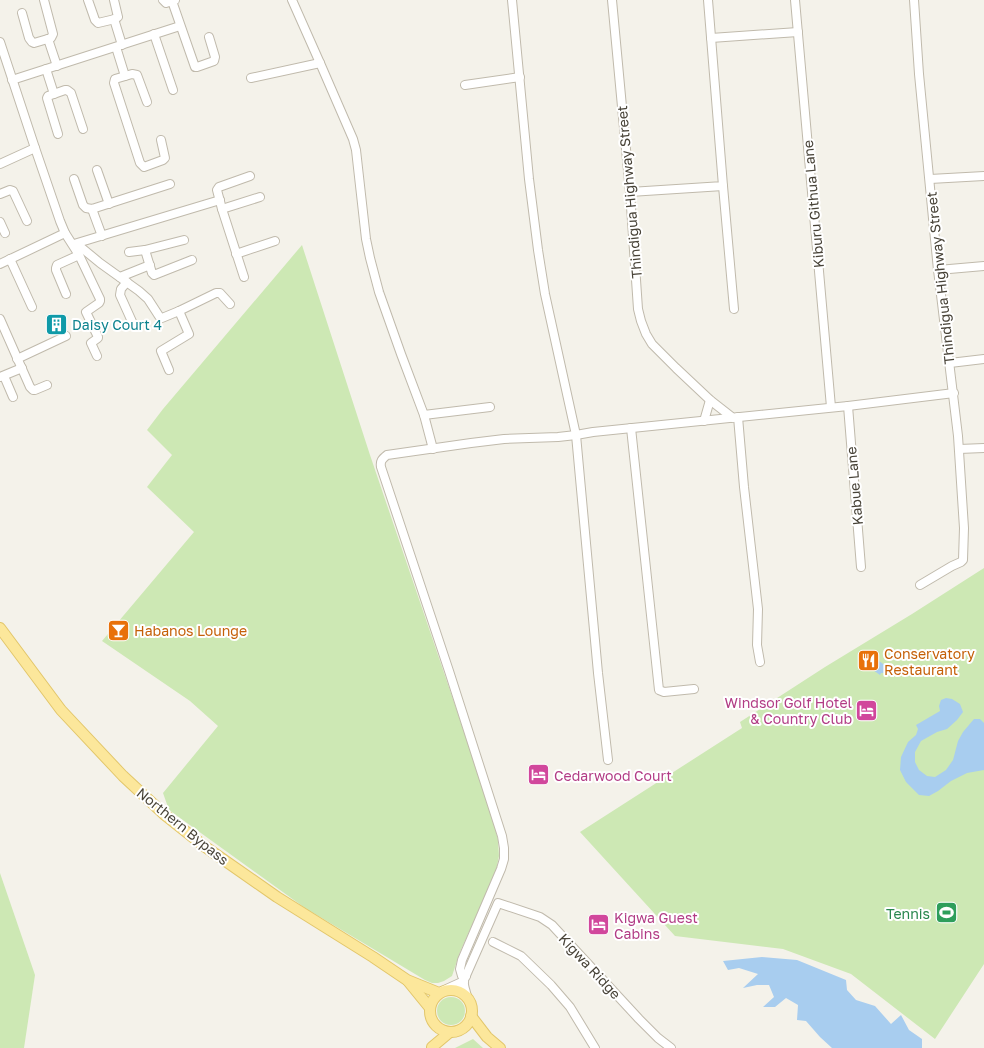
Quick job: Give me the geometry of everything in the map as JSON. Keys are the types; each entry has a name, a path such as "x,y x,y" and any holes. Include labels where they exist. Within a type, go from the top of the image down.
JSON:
{"main road":[{"name":"Northern Bypass","path":"0,628 61,710 123,776 165,815 204,846 277,897 407,980"},
{"path":"407,980 441,992"},
{"path":"407,980 430,1008"},
{"path":"454,990 460,992 467,998 471,1005 471,1016 464,1028 456,1032 450,1032 440,1029 435,1025 430,1017 430,1008 433,999 441,992 454,990"},
{"path":"471,1016 487,1037 500,1048"},
{"path":"432,1048 435,1025"},
{"path":"464,1028 487,1037"},
{"path":"432,1048 450,1032"}],"street":[{"path":"22,13 29,38 32,42 34,43 51,38 53,34 44,0"},
{"path":"88,0 96,22 114,20 117,18 118,16 114,0"},
{"path":"163,0 166,3 174,1 180,26 195,67 215,60 209,37"},
{"path":"292,0 353,139 356,150 366,239 370,258 379,292 424,415 433,449"},
{"path":"512,0 529,179 545,294 576,435 597,666 608,760"},
{"name":"Thindigua Highway Street","path":"612,0 630,192 638,309 641,321 652,344 710,400 736,417"},
{"path":"708,0 734,309"},
{"name":"Kiburu Githua Lane","path":"795,0 831,407"},
{"name":"Thindigua Highway Street","path":"914,0 919,74 938,270 954,393 964,528 963,560 920,586"},
{"path":"114,20 125,76"},
{"path":"12,80 180,26"},
{"path":"711,38 798,32"},
{"path":"154,34 173,90"},
{"path":"48,39 57,66"},
{"path":"0,42 34,148 65,233 75,244 148,299 160,318 164,318 216,293 220,293 230,304"},
{"path":"251,78 320,63"},
{"path":"46,69 54,94"},
{"path":"147,102 136,75 134,74 115,79 114,83 142,166 144,167 165,158 161,140"},
{"path":"465,85 520,77"},
{"path":"58,134 47,98 48,96 66,90 70,91 71,93 83,129"},
{"path":"0,164 34,148"},
{"path":"97,170 109,204"},
{"path":"244,277 222,209 218,190 219,188 250,176"},
{"path":"930,179 984,176"},
{"path":"74,179 83,206 92,209 170,184"},
{"path":"630,192 723,186"},
{"path":"0,193 10,190 13,191 26,221"},
{"path":"222,209 260,197"},
{"path":"75,244 220,200"},
{"path":"92,209 102,236"},
{"path":"0,222 5,233"},
{"path":"0,264 65,233"},
{"path":"129,252 145,250 184,240"},
{"path":"236,254 275,241"},
{"path":"75,244 100,299 99,303 86,312 98,337 91,343 97,356"},
{"path":"145,250 153,274 155,275 192,260"},
{"path":"66,294 56,268 58,265 79,255"},
{"path":"10,259 32,308"},
{"path":"134,326 120,293 123,280 150,265"},
{"path":"938,270 984,266"},
{"path":"169,370 161,351 189,334 179,311"},
{"path":"0,319 3,338 22,368 29,385 33,390 47,385"},
{"path":"17,359 66,336"},
{"path":"950,362 984,359"},
{"path":"12,397 2,376 22,368"},
{"path":"465,978 460,973 462,960 501,869 504,859 504,848 502,836 452,678 381,467 380,462 383,458 387,456 504,439 576,435 848,406 954,393"},
{"path":"704,421 710,400"},
{"name":"Kabue Lane","path":"848,406 861,567"},
{"path":"424,415 490,407"},
{"path":"736,417 758,609 757,645 760,662"},
{"path":"631,428 659,690 664,692 694,689"},
{"path":"959,449 984,448"},
{"name":"Kigwa Ridge","path":"465,978 498,903 540,917 552,925 639,1019 658,1038 672,1048"},
{"path":"493,942 520,956 551,985 570,1007 595,1048"},
{"path":"441,992 465,978"},
{"path":"465,978 464,985 467,998"}],"green space":[{"path":"302,245 370,455 493,819 498,840 499,856 496,871 460,952 452,976 438,983 432,983 425,980 305,908 169,810 163,793 218,726 190,701 102,641 194,532 147,487 172,455 147,430 163,409"},
{"path":"984,568 984,964 935,1039 851,974 783,949 675,936 580,832 742,728 740,722"},
{"path":"0,873 35,975 24,1048 0,1048"},
{"path":"451,997 457,998 461,1001 464,1005 464,1017 461,1021 457,1024 451,1025 445,1024 441,1021 438,1017 437,1011 438,1005 441,1001 445,998"},
{"path":"473,1039 483,1048 455,1048"}],"water":[{"path":"879,661 886,666 887,671 886,673 881,673 880,675 873,670 874,669 872,667 873,663"},
{"path":"946,698 952,699 960,704 963,712 947,729 937,732 921,741 915,752 915,762 919,770 927,776 935,777 946,770 953,760 958,741 963,732 974,719 980,719 984,723 984,770 967,773 951,781 929,796 919,795 906,782 900,770 901,757 908,742 916,735 918,729 916,725 940,711 939,706 941,700"},
{"path":"762,957 797,960 846,980 847,990 856,1000 875,1006 891,1024 901,1015 909,1030 922,1039 922,1048 832,1048 806,1021 797,1020 798,1005 786,998 775,1007 763,1007 774,997 769,985 757,985 743,988 758,974 739,968 728,970 723,961"}],"place":[{"name":"Daisy Court 4","path":"57,324"},
{"name":"Habanos Lounge","path":"118,630"},
{"name":"Conservatory Restaurant","path":"868,661"},
{"name":"Windsor Golf Hotel & Country Club","path":"867,710"},
{"name":"Cedarwood Court","path":"539,775"},
{"name":"Tennis","path":"946,913"},
{"name":"Kigwa Guest Cabins","path":"598,925"}]}
